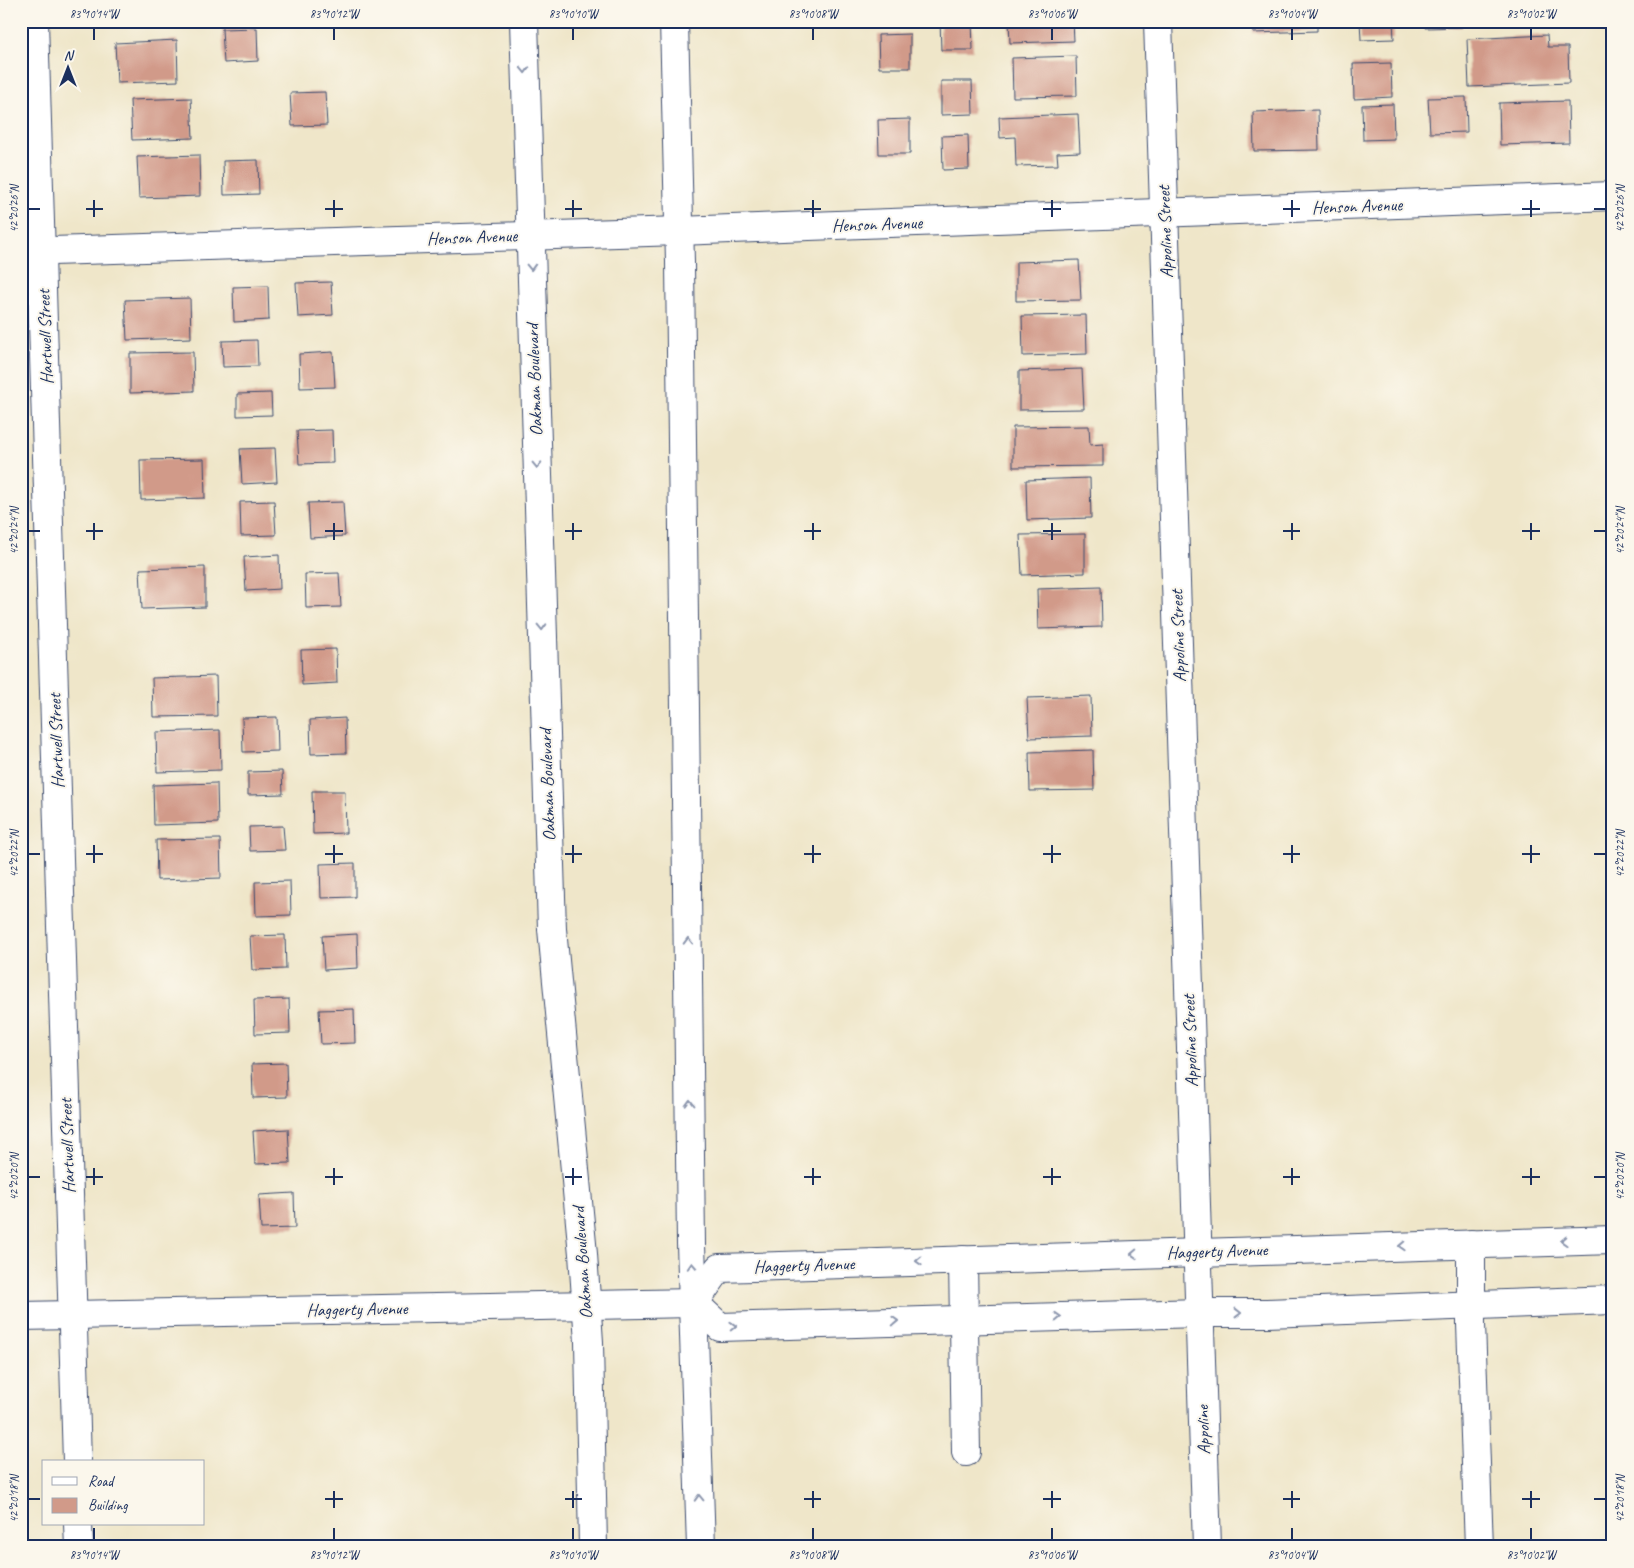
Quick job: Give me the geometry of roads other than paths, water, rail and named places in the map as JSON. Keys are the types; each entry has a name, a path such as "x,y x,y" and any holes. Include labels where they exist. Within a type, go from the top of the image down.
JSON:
{"street":[{"name":"Hartwell Street","path":"34,21 32,252 77,1460"},
{"name":"Oakman Boulevard","path":"524,21 552,929 583,1254 589,1342 593,1547"},
{"path":"674,21 680,231 691,1244 701,1547"},
{"name":"Appoline Street","path":"1158,21 1199,1312"},
{"name":"Henson Avenue","path":"32,252 530,234 680,231 1613,196"},
{"name":"Haggerty Avenue","path":"21,1316 694,1303 719,1268 1613,1240"},
{"path":"1471,1244 1471,1305 1479,1547"},
{"path":"963,1260 962,1320 966,1452"},
{"path":"694,1303 720,1327 1199,1312 1267,1312 1613,1300"},
{"name":"Appoline","path":"1199,1312 1207,1547"},
{"path":"78,1526 79,1547"}]}
